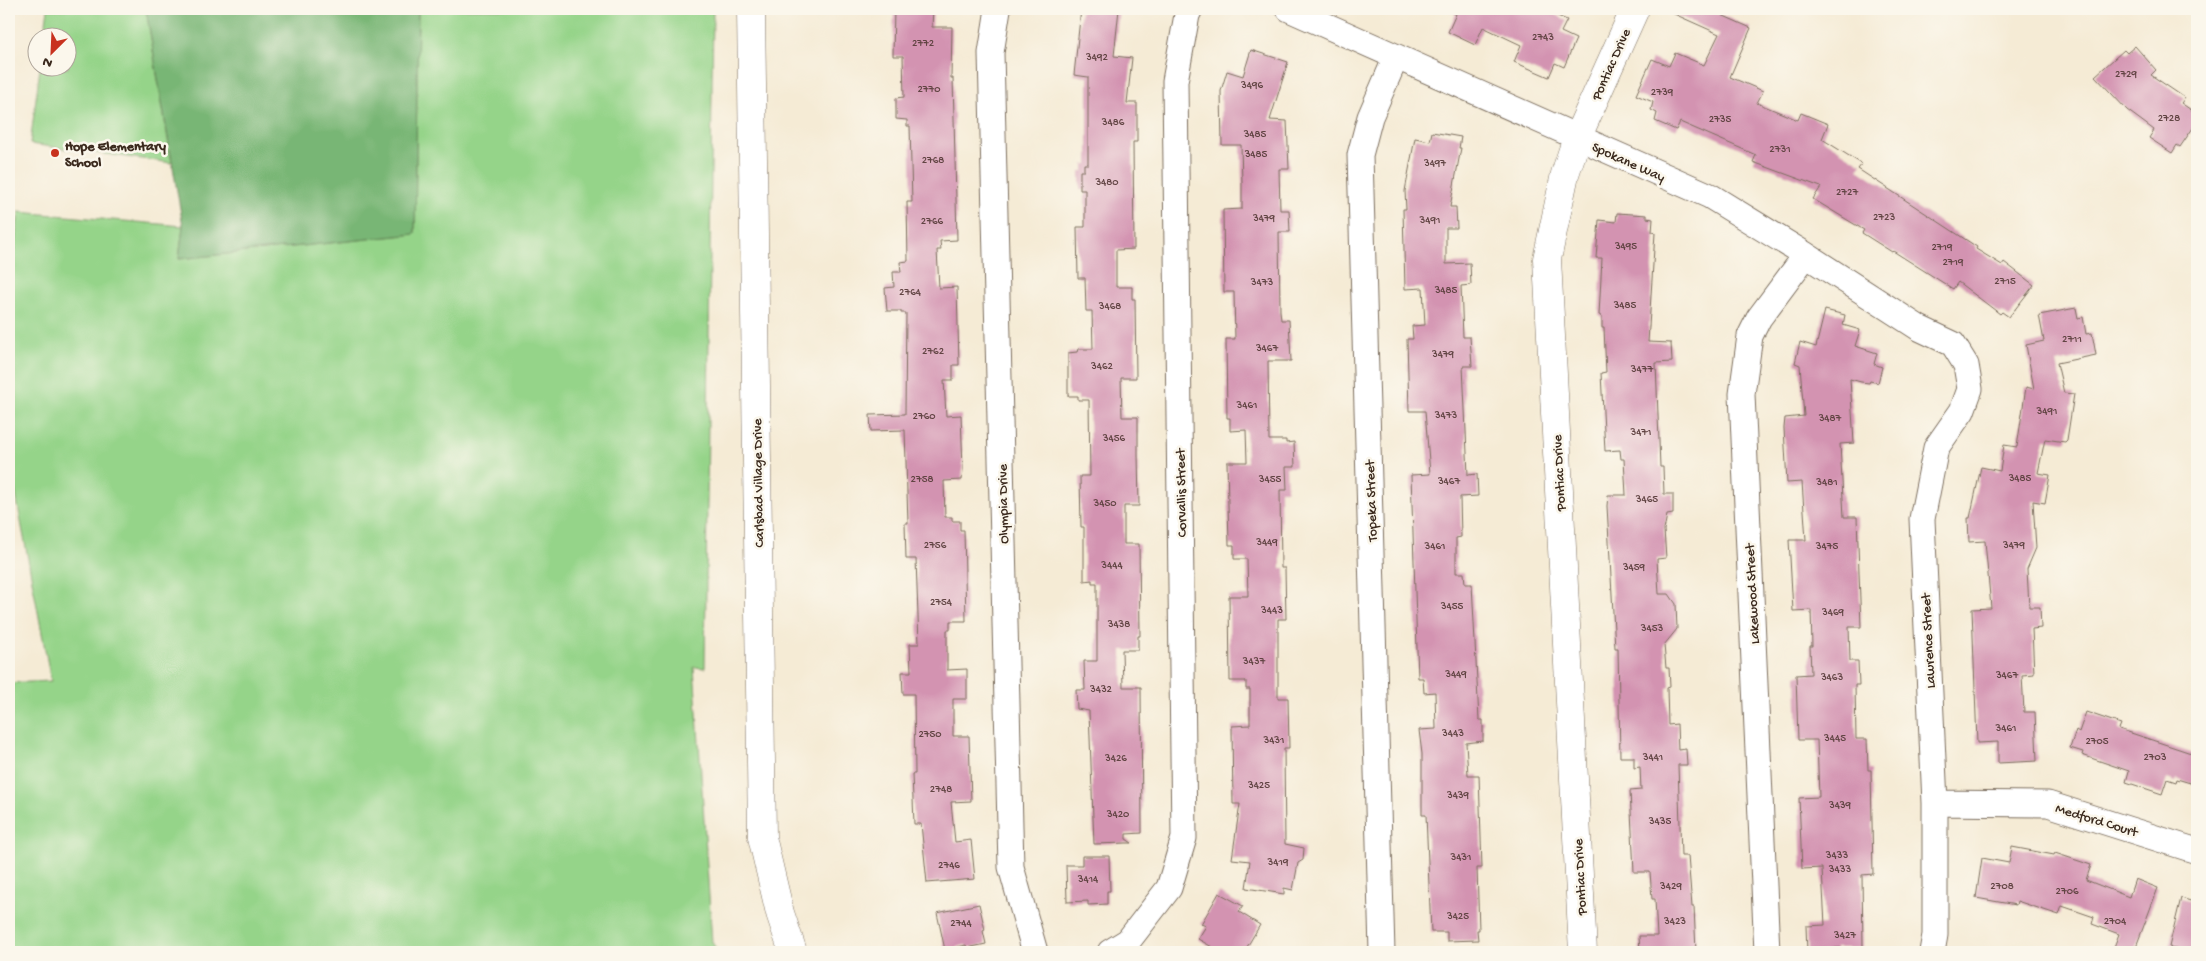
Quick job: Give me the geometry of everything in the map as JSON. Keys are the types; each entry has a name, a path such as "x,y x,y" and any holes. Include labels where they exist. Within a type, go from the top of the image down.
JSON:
{"main road":[{"name":"Carlsbad Village Drive","path":"751,9 762,837 780,913 793,952"},
{"name":"Pontiac Drive","path":"1583,952 1547,259 1565,174 1576,138 1635,9"}],"street":[{"name":"Olympia Drive","path":"998,9 991,54 1011,868 1035,952"},
{"name":"Corvallis Street","path":"1110,952 1128,941 1169,888 1184,838 1175,82 1187,15 1190,9"},
{"name":"Spokane Way","path":"1289,9 1710,196 1919,328 1953,344"},
{"name":"Topeka Street","path":"1382,952 1360,155 1370,117 1396,57"},
{"name":"Lakewood Street","path":"1767,952 1742,394 1750,336 1758,318 1806,255"},
{"name":"Lawrence Street","path":"1932,952 1935,935 1935,803 1922,519 1936,448 1962,411 1970,389 1966,365 1953,344"},
{"name":"Medford Court","path":"1935,803 2048,804 2197,851"}],"green space":[{"path":"48,9 146,9 172,163 30,144 39,78 78,78 78,28 45,28"},
{"path":"146,9 418,9 415,234 179,259 183,226"},
{"path":"418,9 713,9 705,668 694,667 712,942 718,952 9,952 9,683 51,681 9,458 9,286 19,212 183,226 179,259 415,234"}],"building":[{"path":"894,9 933,9 932,27 952,27 951,78 953,78 957,240 940,241 941,250 937,250 939,288 957,287 959,365 953,365 953,380 944,380 946,416 961,415 963,469 962,480 944,481 945,517 952,517 952,521 960,521 960,530 964,530 966,621 950,621 950,630 947,630 947,670 967,669 967,699 953,699 953,736 969,736 971,801 951,802 955,842 971,840 975,879 927,883 921,824 914,824 912,774 915,774 914,694 903,694 902,672 911,672 910,644 919,644 916,559 906,559 905,523 908,523 905,430 871,431 870,415 905,414 906,313 887,311 885,288 894,287 893,272 901,272 900,262 908,261 907,202 912,202 910,126 907,126 907,120 896,119 896,98 904,97 903,56 893,56"},
{"path":"1081,9 1119,9 1114,56 1132,58 1127,103 1137,103 1137,142 1133,142 1134,249 1116,250 1116,287 1132,287 1132,299 1135,299 1136,378 1121,378 1122,417 1138,417 1139,506 1124,506 1124,544 1139,544 1140,636 1138,636 1138,650 1122,650 1123,687 1141,687 1142,833 1126,834 1126,839 1132,843 1094,844 1089,711 1077,709 1076,690 1085,690 1084,661 1097,661 1097,583 1092,583 1092,580 1084,581 1084,527 1081,527 1080,476 1090,476 1089,400 1078,400 1078,396 1068,396 1068,353 1077,352 1078,349 1093,349 1092,311 1086,311 1085,278 1078,278 1077,227 1085,227 1085,190 1080,190 1080,171 1084,171 1084,164 1088,164 1088,77 1074,75"},
{"path":"1444,9 1541,9 1567,20 1561,32 1576,39 1564,67 1555,63 1549,77 1514,62 1521,45 1483,27 1475,45 1448,32 1456,14"},
{"path":"1663,9 1708,9 1751,28 1730,77 1763,91 1757,103 1798,120 1801,113 1828,124 1822,139 1862,164 1858,169 1977,247 1976,249 2002,265 2004,262 2034,285 2009,317 2002,312 2000,314 1958,282 1953,289 1862,233 1864,230 1813,199 1821,187 1753,162 1756,155 1680,122 1676,130 1655,121 1657,113 1651,110 1653,102 1636,95 1652,59 1669,66 1675,53 1704,65 1719,34"},
{"path":"2135,46 2156,70 2151,75 2185,98 2181,103 2197,114 2197,122 2180,147 2177,145 2172,153 2149,138 2154,130 2127,110 2095,76 2124,50 2127,53"},
{"path":"1251,50 1288,62 1270,120 1287,121 1289,169 1279,169 1280,210 1289,210 1290,232 1279,232 1280,311 1281,320 1289,320 1291,361 1268,361 1269,440 1286,440 1286,443 1294,442 1295,467 1286,467 1287,490 1280,490 1281,568 1285,568 1286,619 1278,619 1278,698 1288,698 1289,748 1284,748 1285,844 1304,848 1303,860 1298,863 1293,890 1284,888 1284,894 1246,888 1250,861 1232,859 1240,804 1233,804 1232,726 1250,725 1250,689 1246,689 1246,681 1230,681 1229,596 1248,596 1247,559 1234,559 1234,545 1229,545 1227,462 1247,462 1246,430 1230,431 1230,418 1227,418 1226,339 1235,339 1234,292 1224,292 1223,210 1242,209 1242,182 1241,145 1222,145 1221,91 1227,71 1243,76"},
{"path":"1432,132 1461,137 1459,148 1461,148 1450,207 1456,207 1457,228 1446,228 1446,264 1470,263 1471,285 1461,286 1463,337 1470,337 1472,366 1463,366 1468,475 1477,474 1478,496 1460,497 1461,537 1456,538 1456,573 1464,573 1465,584 1472,584 1479,720 1483,720 1483,741 1466,743 1468,775 1479,775 1482,868 1477,868 1478,940 1447,941 1447,932 1431,932 1426,815 1422,815 1422,754 1419,730 1436,729 1435,692 1424,693 1423,678 1418,678 1411,475 1430,474 1425,411 1409,411 1407,339 1413,339 1412,326 1425,325 1423,288 1405,289 1403,209 1406,209 1405,191 1415,138 1430,141"},
{"path":"1617,213 1647,215 1647,218 1653,219 1652,232 1655,233 1648,342 1671,343 1672,362 1656,363 1660,467 1663,467 1664,494 1673,494 1673,514 1667,515 1664,530 1666,558 1657,559 1659,594 1669,594 1676,604 1677,629 1664,645 1666,668 1669,668 1670,687 1667,688 1668,725 1677,724 1678,750 1686,749 1687,765 1678,765 1681,856 1688,856 1692,907 1694,907 1696,952 1640,952 1639,936 1657,936 1655,899 1652,899 1650,872 1634,872 1630,791 1641,790 1640,767 1634,768 1634,757 1620,757 1618,648 1615,648 1607,506 1608,495 1626,495 1624,459 1621,459 1620,450 1605,451 1601,373 1606,372 1604,328 1602,328 1602,316 1599,315 1602,258 1596,258 1599,220 1616,222"},
{"path":"2076,308 2078,318 2083,317 2086,334 2092,333 2096,355 2057,363 2064,393 2074,394 2067,440 2065,442 2045,439 2038,473 2050,475 2045,503 2033,501 2036,548 2027,569 2029,607 2040,607 2041,628 2032,629 2034,674 2022,675 2024,712 2035,712 2037,761 1998,763 1998,742 1977,743 1972,609 1991,608 1985,541 1969,542 1968,518 1970,518 1981,467 2000,471 2004,445 2017,447 2026,387 2034,389 2026,345 2044,341 2039,315"},
{"path":"1825,310 1845,315 1843,325 1860,330 1855,346 1877,353 1874,364 1882,367 1878,383 1850,379 1854,443 1840,444 1844,517 1857,517 1861,627 1849,627 1850,661 1858,661 1859,685 1855,685 1856,739 1867,739 1868,770 1871,770 1873,874 1862,875 1863,948 1835,948 1835,952 1807,952 1806,926 1825,925 1822,868 1802,869 1799,798 1819,797 1817,740 1798,740 1796,675 1811,674 1811,610 1793,611 1789,540 1806,540 1802,482 1787,483 1784,428 1785,418 1804,416 1800,365 1795,363 1800,342 1816,347"},
{"path":"2086,712 2121,724 2119,729 2197,755 2197,785 2177,779 2176,782 2167,779 2162,794 2126,782 2129,771 2082,755 2083,752 2070,748 2076,730 2079,732"},
{"path":"2012,847 2054,855 2055,853 2091,865 2086,880 2129,897 2135,879 2158,888 2134,952 2127,952 2114,947 2119,934 2092,924 2094,917 2062,906 2059,915 2017,901 2016,905 1976,898 1982,858 2009,863"},
{"path":"1082,856 1109,856 1110,891 1107,891 1107,904 1088,905 1088,901 1067,902 1066,865 1082,865"},
{"path":"1219,893 1243,906 1239,912 1260,925 1244,952 1221,952 1198,939 1206,926 1201,924"},
{"path":"2181,898 2197,903 2197,952 2169,947"},
{"path":"979,904 986,944 967,948 966,945 945,950 937,913"}],"place":[{"name":"Hope Elementary School","path":"55,153"}]}
